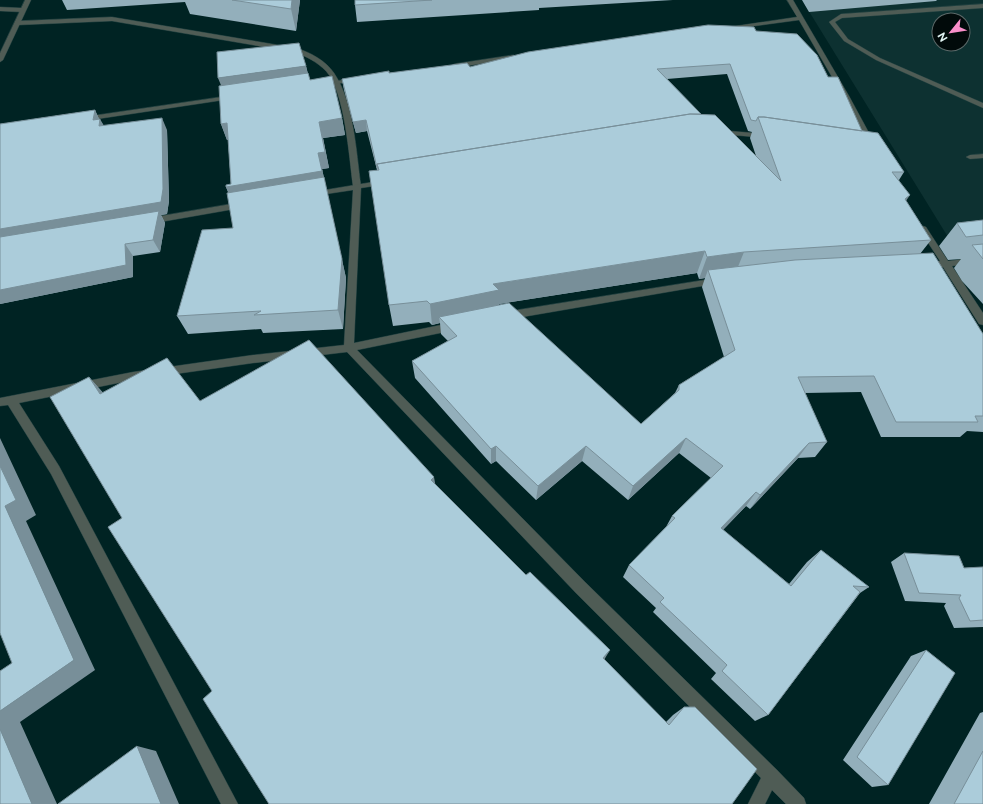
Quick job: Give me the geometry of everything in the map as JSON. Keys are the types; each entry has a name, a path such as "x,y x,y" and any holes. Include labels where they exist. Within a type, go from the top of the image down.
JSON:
{"street":[{"path":"0,60 18,23 22,10 28,0"},
{"path":"790,0 799,18 846,96 876,152 869,151"},
{"path":"983,6 841,16 832,22 846,40 878,59 983,106"},
{"path":"0,9 22,10"},
{"path":"716,29 799,18"},
{"path":"18,23 112,19 296,50 315,59 331,71 337,82 347,124 357,186 349,348 580,587 798,804"},
{"path":"448,67 519,57"},
{"path":"313,85 368,78"},
{"path":"78,120 243,96"},
{"path":"713,132 776,138"},
{"path":"970,157 983,156"},
{"path":"303,195 396,180"},
{"path":"140,222 248,204"},
{"path":"916,218 945,265 983,321"},
{"path":"915,266 945,265 983,260"},
{"path":"492,318 545,308 727,280"},
{"path":"230,804 55,470 6,401 133,376 254,359 349,348 462,324"},
{"path":"756,804 771,776"}],"shaded area":[{"path":"802,0 983,0 983,233 948,237"}],"building":[{"path":"232,0 292,0 291,9"},
{"path":"355,0 432,0 355,5"},
{"path":"708,25 754,27 756,31 797,34 817,55 828,77 838,77 862,131 764,117 758,117 756,121 751,120 730,64 657,69 701,114 690,114 377,164 377,168 366,120 353,122 342,79 389,71 389,73 467,63 470,67 528,52"},
{"path":"299,43 306,66 218,78 217,52"},
{"path":"308,73 310,80 332,76 342,118 319,122 325,152 318,153 322,171 226,187 226,185 231,184 227,123 221,124 219,86"},
{"path":"95,110 93,120 100,119 99,126 162,118 163,189 161,202 0,229 0,124"},
{"path":"690,114 715,115 781,181 758,117 878,133 904,172 892,172 910,195 905,199 931,240 744,252 707,257 705,251 493,284 499,290 430,304 427,301 389,305 369,171 379,170 377,164"},
{"path":"324,177 342,259 338,310 254,315 261,311 177,316 202,230 233,228 227,193"},
{"path":"159,211 153,240 125,244 126,265 0,290 0,237"},
{"path":"983,220 983,235 966,237 957,223"},
{"path":"983,244 983,259 972,245"},
{"path":"933,253 983,334 983,416 975,416 978,422 896,422 874,376 798,377 827,442 809,443 760,495 756,492 721,528 791,586 821,550 869,587 853,586 860,592 768,715 722,671 727,665 660,602 664,598 629,565 675,518 672,516 723,466 686,438 633,486 586,446 538,486 496,446 491,449 412,361 457,336 439,317 509,303 641,424 679,390 679,385 735,350 708,270 795,260"},
{"path":"309,340 434,477 431,480 526,575 530,572 610,650 603,658 669,725 684,707 695,707 757,769 732,804 269,804 203,699 212,691 108,527 122,518 50,397 89,377 100,394 167,358 200,401"},
{"path":"0,466 16,500 5,506 74,660 0,711 0,671 12,663 0,633"},
{"path":"904,553 959,556 964,568 983,567 983,620 970,621 959,598 961,595 919,593"},
{"path":"926,650 955,673 888,785 857,757"},
{"path":"0,729 32,804 0,804"},
{"path":"137,746 161,804 58,804"},
{"path":"983,751 983,804 954,804"}]}
